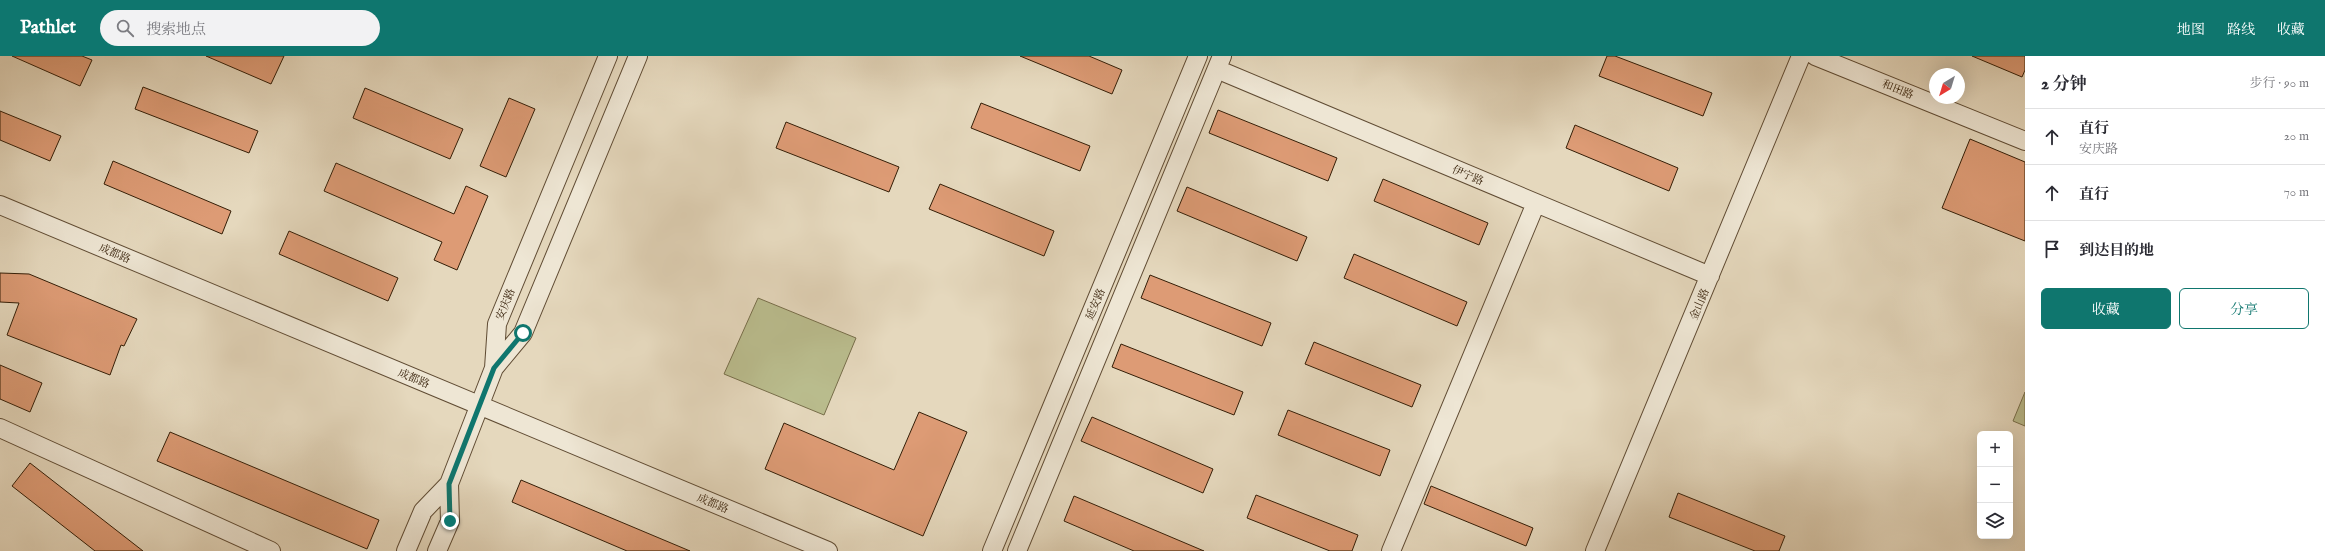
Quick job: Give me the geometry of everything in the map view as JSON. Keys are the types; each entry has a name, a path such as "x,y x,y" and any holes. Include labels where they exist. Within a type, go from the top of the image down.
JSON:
{"street":[{"name":"安庆路","path":"494,368 497,324 608,56"},
{"path":"406,551 423,511 449,484 494,368 523,333 638,56"},
{"name":"金山路","path":"1595,551 1801,56"},
{"name":"和田路","path":"1815,56 2025,141"},
{"name":"延安路","path":"992,551 1202,59"},
{"name":"延安路","path":"1017,551 1202,59"},
{"name":"伊宁路","path":"1226,73 1710,276"},
{"path":"1391,551 1536,203"},
{"name":"成都路","path":"0,205 828,551"},
{"path":"0,428 271,551"},
{"path":"437,551 450,521 449,484"}],"green space":[{"path":"758,298 856,338 824,415 724,374"},
{"path":"2025,392 2025,426 2013,421"}],"building":[{"path":"12,56 82,56 92,60 80,86"},
{"path":"206,56 284,56 271,84"},
{"path":"1020,56 1089,56 1122,70 1112,94"},
{"path":"1607,56 1615,56 1712,93 1703,116 1599,76"},
{"path":"1972,56 2025,56 2025,70 2022,77"},
{"path":"143,87 258,131 249,153 135,109"},
{"path":"365,88 463,129 450,159 353,118"},
{"path":"509,98 535,109 506,177 480,166"},
{"path":"981,103 1090,146 1080,171 971,128"},
{"path":"1218,110 1337,158 1328,181 1209,133"},
{"path":"0,111 61,136 50,161 0,140"},
{"path":"786,122 899,167 889,192 776,148"},
{"path":"1575,125 1678,168 1669,191 1566,148"},
{"path":"1970,139 2025,162 2025,241 1942,208"},
{"path":"113,161 231,211 222,234 104,184"},
{"path":"336,163 454,214 466,186 488,196 457,270 434,260 442,242 324,191"},
{"path":"1383,179 1488,223 1479,245 1374,201"},
{"path":"940,184 1054,231 1044,256 929,209"},
{"path":"1187,187 1307,237 1297,261 1177,211"},
{"path":"289,231 398,278 388,301 279,254"},
{"path":"1354,254 1467,302 1457,326 1344,278"},
{"path":"0,273 29,274 137,319 124,346 121,345 110,375 7,335 19,303 0,302"},
{"path":"1150,275 1271,323 1262,346 1141,298"},
{"path":"1314,342 1421,385 1412,407 1305,364"},
{"path":"1121,344 1243,392 1234,415 1112,367"},
{"path":"0,365 42,383 30,412 0,399"},
{"path":"1288,410 1390,450 1380,476 1278,435"},
{"path":"919,412 967,432 923,536 765,469 784,423 894,470"},
{"path":"1092,417 1213,469 1203,493 1081,441"},
{"path":"170,432 379,520 367,549 157,461"},
{"path":"30,463 143,551 95,551 12,486"},
{"path":"521,480 690,551 627,551 512,502"},
{"path":"1431,486 1533,528 1526,546 1424,504"},
{"path":"1678,493 1785,536 1779,551 1755,551 1669,517"},
{"path":"1256,495 1358,535 1352,551 1330,551 1247,518"},
{"path":"1074,496 1204,551 1134,551 1064,521"}],"route":[{"path":"450,521 449,484 494,368 523,333"}]}
